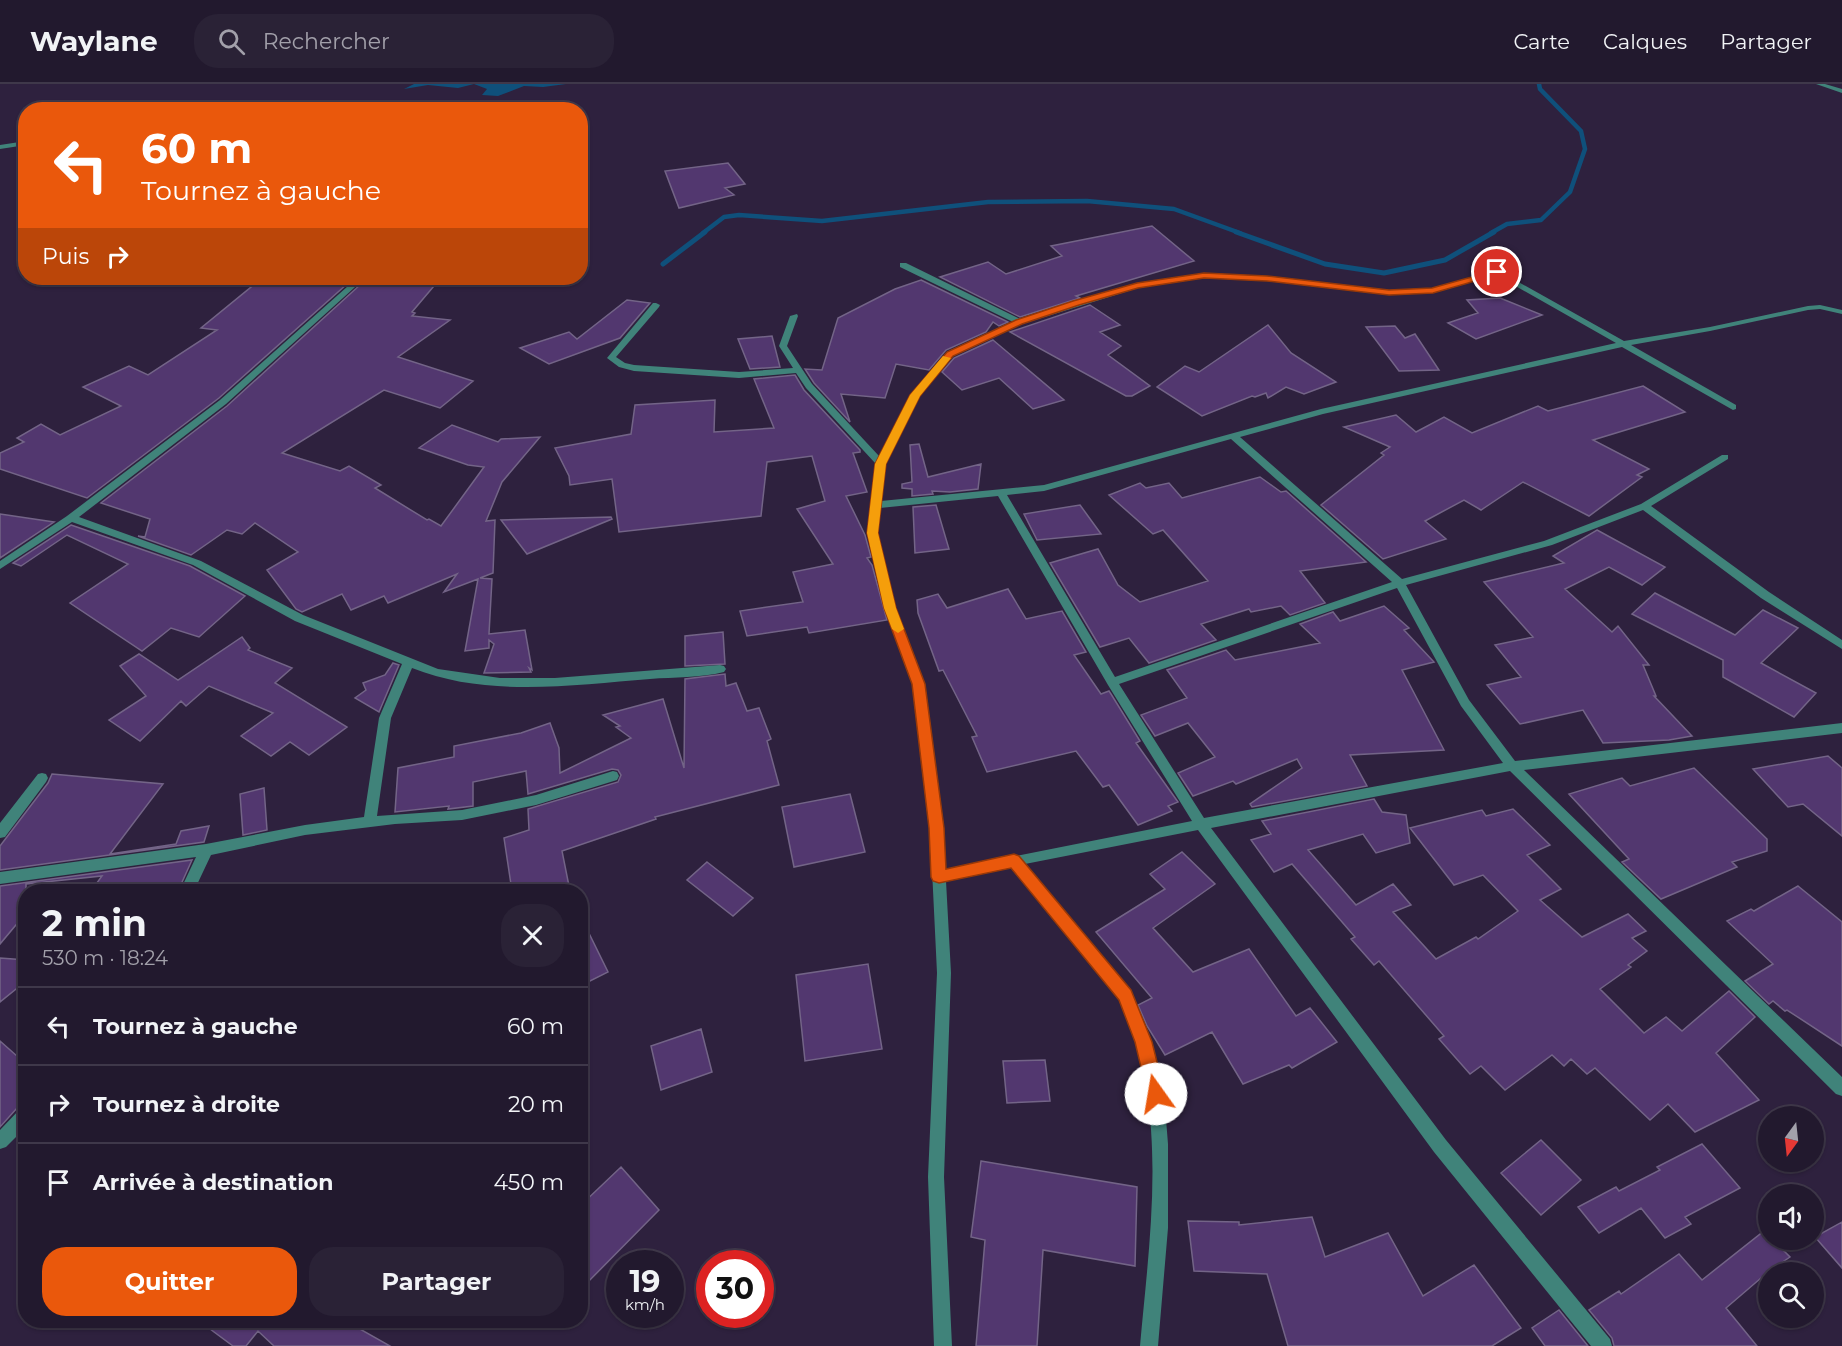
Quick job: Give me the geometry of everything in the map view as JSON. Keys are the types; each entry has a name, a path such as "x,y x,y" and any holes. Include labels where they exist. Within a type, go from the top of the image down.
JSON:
{"street":[{"path":"1819,84 1842,91"},
{"path":"0,147 18,144"},
{"path":"903,264 1019,322"},
{"path":"943,1346 936,1177 944,973 937,828 919,684 890,608 872,533 880,464 915,395 950,354 1019,322 1137,286 1204,275 1389,292 1433,290 1497,272 1733,407"},
{"path":"0,566 71,518 224,402 354,285"},
{"path":"656,305 611,358 615,362 634,368 739,375 799,370"},
{"path":"875,506 1044,488 1321,412 1623,344 1710,329 1808,308 1820,307 1842,312"},
{"path":"794,316 783,346 809,386 880,464"},
{"path":"1233,436 1400,583 1465,704 1512,766 1842,1088"},
{"path":"1112,682 1400,583 1548,543 1644,506 1725,457"},
{"path":"1002,494 1112,682 1201,824 1440,1146 1603,1346"},
{"path":"1644,506 1765,595 1842,645"},
{"path":"71,518 198,563 299,618 436,673 500,682 555,682 720,669"},
{"path":"370,822 385,718 409,662"},
{"path":"939,877 1201,824 1512,766 1842,728"},
{"path":"0,878 206,850 305,830 472,813 536,800 613,776"},
{"path":"0,833 42,778"},
{"path":"190,884 206,850"},
{"path":"1014,861 1125,995 1143,1042 1156,1094 1160,1144 1158,1228 1149,1346"},
{"path":"0,1141 18,1122"}],"water":[{"path":"414,84 474,84 458,88 428,85 404,89"},
{"path":"474,84 566,84 543,87 524,86 498,96 482,95 487,89"}],"building":[{"path":"728,163 745,184 725,188 734,195 679,208 665,171"},
{"path":"1152,226 1194,261 1076,296 1080,298 1020,317 940,277 988,262 1006,274 1062,256 1051,246"},
{"path":"921,280 1008,322 999,326 993,322 986,332 946,350 929,370 896,364 885,398 841,394 850,422 814,383 805,369 822,370 838,318 895,289"},
{"path":"253,285 346,285 219,398 87,498 0,469 0,453 24,442 17,438 41,424 60,435 121,406 83,387 129,366 148,375 217,330 201,328"},
{"path":"360,285 434,286 412,312 415,313 412,316 450,320 398,357 473,381 440,408 384,390 282,453 340,471 349,466 381,485 375,488 441,526 484,467 468,465 419,448 452,425 498,442 501,439 540,437 502,482 486,521 495,520 493,573 480,578 492,579 489,634 525,630 531,672 484,673 494,644 489,640 489,648 465,651 478,579 444,592 457,574 388,603 384,596 351,610 342,594 302,612 296,609 267,570 298,552 255,523 242,534 227,530 191,555 138,536 145,537 150,519 101,503 227,406"},
{"path":"1500,298 1542,315 1476,339 1448,323 1478,313 1467,300"},
{"path":"627,300 650,303 620,338 549,364 520,348 569,332 577,339"},
{"path":"1090,305 1120,325 1100,332 1121,346 1108,355 1150,386 1132,396 1126,396 1010,332"},
{"path":"1268,325 1291,353 1336,382 1304,394 1286,387 1268,398 1266,393 1252,396 1202,416 1157,387 1185,366 1199,372"},
{"path":"1395,326 1405,338 1415,334 1439,370 1399,371 1366,327"},
{"path":"772,336 780,367 750,369 738,339"},
{"path":"993,340 1064,400 1033,409 999,378 962,390 942,372 954,358"},
{"path":"795,375 804,390 860,450 860,452 853,453 867,492 846,496 865,535 871,557 867,558 872,565 887,620 809,633 807,627 747,636 740,611 803,602 793,572 833,564 797,509 825,501 812,456 767,462 761,516 619,532 612,479 570,485 569,476 555,448 631,434 635,405 715,400 714,432 774,428 754,379"},
{"path":"1643,386 1685,412 1593,440 1649,469 1637,475 1642,477 1589,516 1523,482 1481,510 1464,500 1425,521 1446,539 1383,559 1321,505 1384,455 1381,453 1390,447 1344,427 1396,415 1416,432 1444,417 1472,433 1538,406 1548,411"},
{"path":"919,444 928,477 981,464 978,489 932,491 933,494 912,496 912,489 902,488 902,484 912,482 910,445"},
{"path":"1260,477 1281,492 1286,491 1366,562 1300,571 1325,603 1290,615 1281,606 1251,612 1249,609 1201,624 1216,640 1149,663 1129,638 1100,647 1050,563 1098,549 1118,585 1140,602 1208,581 1163,530 1153,534 1109,495 1140,483 1146,488 1169,483 1182,498"},
{"path":"936,505 949,549 915,553 913,507"},
{"path":"1080,505 1101,534 1037,540 1024,514"},
{"path":"0,514 54,522 0,558"},
{"path":"611,517 612,519 527,554 501,520"},
{"path":"71,525 190,566 245,596 199,637 171,628 142,651 70,603 128,564 67,535 21,566 13,563"},
{"path":"1597,530 1665,567 1642,585 1609,567 1565,589 1612,632 1618,626 1649,665 1643,665 1656,696 1654,696 1692,736 1669,740 1603,743 1583,710 1520,724 1487,685 1521,677 1495,645 1533,637 1484,582 1564,563 1553,556"},
{"path":"1008,589 1026,619 1062,611 1086,652 1074,655 1101,694 1109,691 1111,694 1140,741 1136,743 1178,802 1168,806 1172,811 1138,825 1109,785 1103,787 1076,751 987,772 972,737 977,736 943,670 939,671 918,613 917,600 938,594 947,608"},
{"path":"1655,593 1735,635 1763,610 1798,628 1761,663 1816,693 1794,717 1723,677 1723,660 1632,614"},
{"path":"1384,606 1409,628 1404,630 1434,662 1402,670 1444,750 1350,755 1367,786 1252,807 1250,804 1302,768 1297,759 1236,784 1233,781 1193,796 1178,773 1215,757 1188,723 1155,736 1141,715 1187,698 1167,670 1226,650 1235,660 1320,643 1300,624 1333,612 1340,621"},
{"path":"723,632 725,664 685,666 685,636"},
{"path":"242,637 250,648 248,650 292,668 275,683 347,727 309,755 290,742 271,756 241,736 273,713 209,686 186,706 181,701 140,741 109,720 146,696 120,666 139,654 178,680"},
{"path":"393,663 399,665 379,712 355,698 366,690 363,683 385,675"},
{"path":"725,674 726,686 736,683 747,711 759,708 771,739 767,741 779,785 655,817 656,819 562,851 569,884 511,884 504,838 529,830 528,809 618,782 621,775 618,770 612,769 528,794 526,771 473,782 473,806 448,809 449,806 395,812 398,768 454,757 454,746 521,733 550,723 559,748 560,773 631,738 616,727 620,726 603,715 663,699 684,768 685,679"},
{"path":"1828,756 1842,768 1842,836 1803,804 1788,807 1753,769"},
{"path":"1694,768 1767,839 1767,851 1732,862 1737,867 1661,899 1622,862 1629,859 1569,794 1622,778 1630,786"},
{"path":"52,774 163,784 110,854 176,844 181,831 209,826 204,842 0,870 0,846 48,783"},
{"path":"264,788 267,830 243,835 240,794"},
{"path":"850,794 865,852 794,867 782,807"},
{"path":"1374,799 1382,812 1406,815 1410,843 1376,853 1363,834 1308,850 1356,905 1393,884 1411,905 1393,912 1436,959 1476,937 1478,939 1518,911 1483,875 1454,885 1410,828 1482,810 1486,816 1513,809 1550,845 1527,855 1561,889 1540,900 1582,937 1628,914 1646,931 1632,938 1647,951 1628,965 1631,967 1600,989 1644,1033 1666,1017 1682,1031 1729,991 1755,1017 1716,1053 1759,1100 1695,1132 1668,1104 1650,1120 1595,1068 1587,1074 1571,1059 1564,1066 1552,1055 1505,1090 1481,1066 1470,1074 1439,1039 1444,1036 1379,961 1374,965 1351,939 1355,937 1292,864 1274,872 1251,840 1271,834 1262,821"},
{"path":"1182,852 1215,884 1153,928 1193,972 1249,949 1296,1016 1310,1008 1337,1042 1292,1068 1289,1065 1243,1084 1212,1032 1165,1055 1147,1026 1138,1005 1152,998 1096,932 1165,889 1150,874"},
{"path":"192,860 181,884 96,884 102,876 18,884 18,923 0,944 0,886"},
{"path":"707,862 753,898 733,916 687,880"},
{"path":"1798,886 1842,922 1842,1046 1787,1010 1785,1011 1773,1001 1769,1004 1745,981 1773,964 1727,921 1751,909 1754,911"},
{"path":"588,931 608,972 588,982"},
{"path":"0,958 18,959 18,987 0,1002"},
{"path":"868,964 882,1049 805,1061 796,975"},
{"path":"701,1029 712,1072 661,1090 651,1046"},
{"path":"0,1041 18,1057 18,1107 0,1127"},
{"path":"1045,1060 1050,1101 1007,1103 1003,1061"},
{"path":"1541,1140 1581,1180 1541,1215 1501,1173"},
{"path":"1702,1144 1740,1188 1685,1217 1691,1224 1665,1238 1641,1208 1599,1233 1578,1207 1616,1187 1619,1191 1660,1170 1657,1167"},
{"path":"981,1161 1137,1187 1135,1266 1043,1250 1037,1346 976,1346 985,1240 971,1237"},
{"path":"621,1167 659,1210 620,1250 606,1250 606,1264 588,1282 588,1198"},
{"path":"1312,1217 1325,1257 1388,1233 1423,1296 1474,1265 1521,1328 1492,1346 1288,1346 1267,1274 1194,1271 1188,1221 1239,1222 1239,1225"},
{"path":"1842,1222 1842,1268 1824,1247 1824,1232"},
{"path":"1758,1236 1758,1250 1783,1250 1790,1257 1783,1262 1758,1262 1758,1281 1726,1308 1757,1346 1614,1346 1612,1338 1589,1310 1619,1291 1621,1294 1679,1254 1702,1280"},
{"path":"1559,1310 1588,1346 1545,1346 1532,1328"},
{"path":"209,1328 358,1328 390,1346 274,1346 258,1331 246,1346 233,1346"}],"waterway":[{"path":"1491,233 1507,224 1541,220 1570,192 1585,149 1581,131 1540,89 1539,84"},
{"path":"703,233 724,217 739,215 822,221 988,202 1087,201 1174,209 1240,233"},
{"path":"663,264 705,232"},
{"path":"1236,232 1325,264 1384,273 1445,260 1494,232"}],"slow traffic":[{"path":"898,629 890,608 872,533 880,464 915,395 946,358"}],"route":[{"path":"1156,1094 1143,1042 1125,995 1014,861 939,877 937,828 919,684 890,608 872,533 880,464 915,395 950,354 1019,322 1076,303 1137,286 1204,275 1389,292 1433,290 1497,272"}]}
